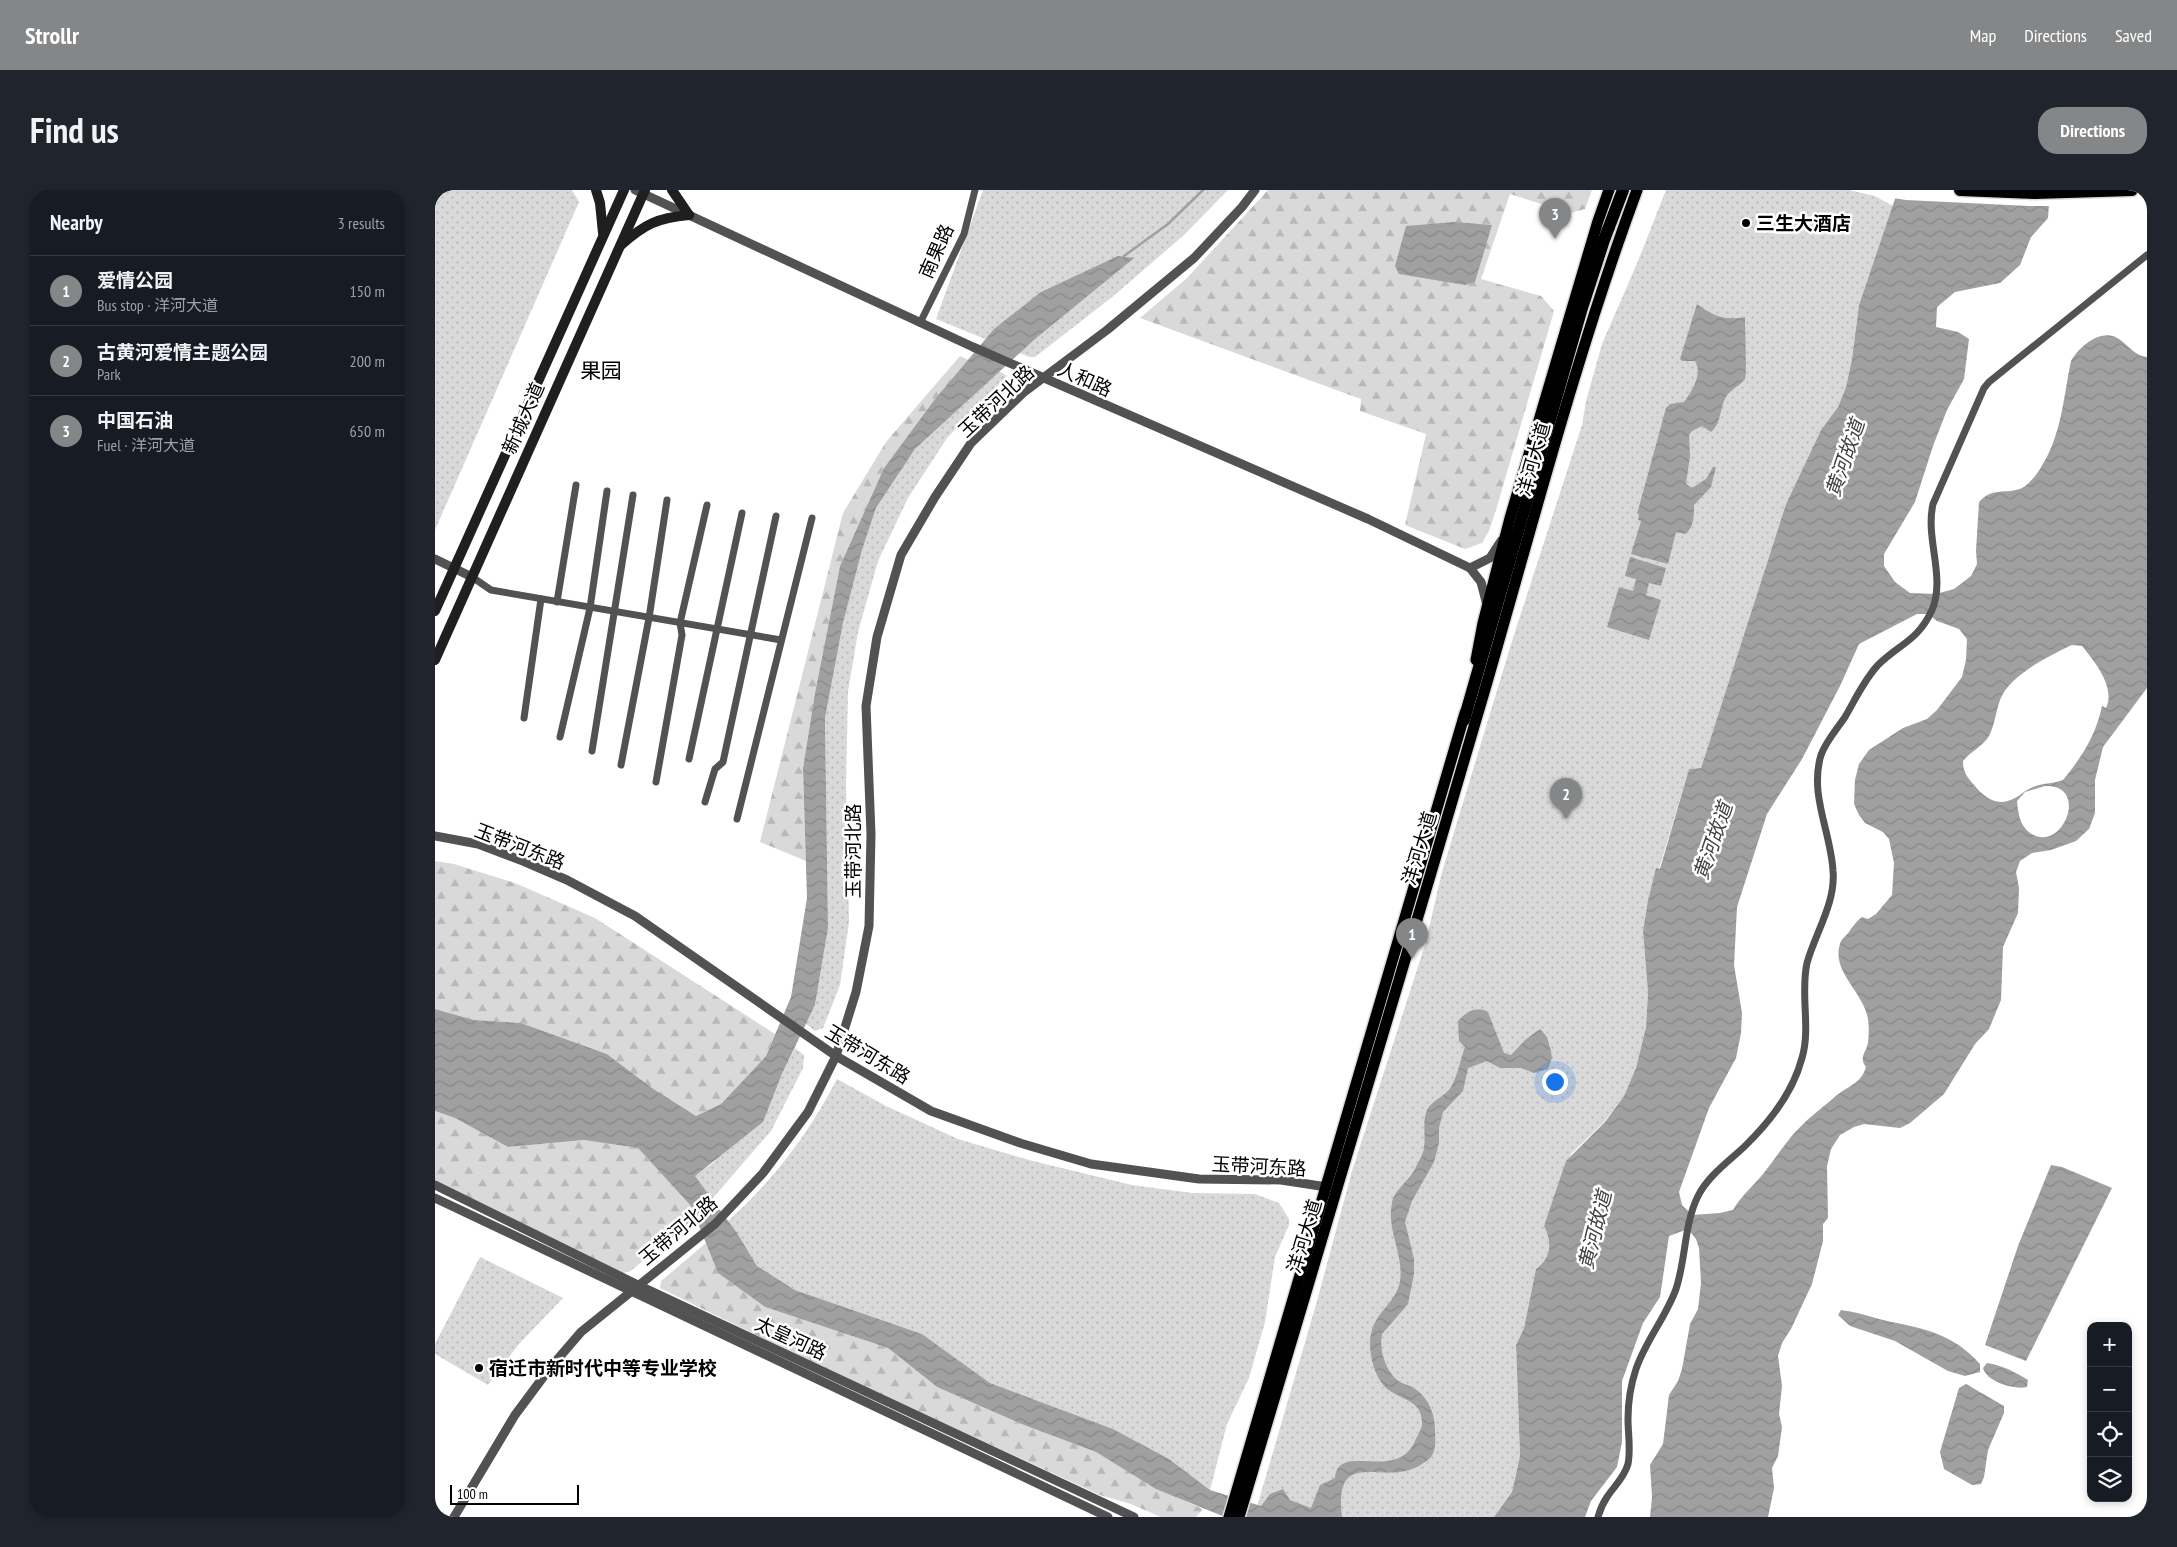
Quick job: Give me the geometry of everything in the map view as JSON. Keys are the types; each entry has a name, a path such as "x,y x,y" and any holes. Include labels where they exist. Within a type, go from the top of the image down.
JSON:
{"highway":[{"path":"1464,720 1490,612 1581,311 1604,240 1623,190"},
{"path":"1960,190 2035,193 2133,190"}],"main road":[{"path":"596,190 600,202 604,234"},
{"name":"新城大道","path":"435,611 624,190"},
{"path":"597,248 617,252 633,235 657,220 689,215 671,190"},
{"name":"洋河大道","path":"1490,612 1508,525 1598,221 1609,190"},
{"name":"洋河大道","path":"1231,1516 1483,696 1555,447 1637,190"},
{"path":"1627,218 1645,190"},
{"name":"新城大道","path":"435,660 617,252 641,191"},
{"name":"洋河大道","path":"1231,1516 1464,720"}],"street":[{"name":"南果路","path":"920,323 963,234 975,190"},
{"name":"玉带河北路","path":"454,1517 515,1414 550,1368 581,1332 715,1224 763,1173 809,1112 836,1056 856,992 869,926 871,834 866,706 877,636 901,555 971,443 1023,393 1107,330 1194,258 1242,207 1255,190"},
{"name":"人和路","path":"641,191 920,323 1368,519 1470,568"},
{"path":"1598,1517 1608,1495 1625,1472 1630,1450 1628,1417 1635,1372 1646,1347 1664,1317 1676,1288 1694,1209 1703,1190 1774,1113 1793,1084 1804,1054 1804,997 1807,964 1829,901 1834,874 1819,800 1817,768 1823,751 1868,675 1888,656 1916,636 1926,622 1935,603 1937,588 1930,514 1984,388 2034,344 2147,255"},
{"path":"557,602 576,485"},
{"path":"560,737 590,608 607,491"},
{"path":"592,751 633,495"},
{"path":"621,765 649,618 667,500"},
{"path":"656,782 682,635 680,623 707,505"},
{"path":"689,759 741,513"},
{"path":"705,802 715,769 723,762 776,516"},
{"path":"737,819 812,518"},
{"path":"1490,612 1481,582 1470,568 1493,555 1508,525"},
{"path":"435,559 472,577 491,590 781,640"},
{"path":"524,718 541,599"},
{"name":"玉带河东路","path":"435,836 478,844 523,861 567,880 635,916 836,1056 931,1111 1020,1143 1091,1164 1199,1180 1281,1180 1327,1187"},
{"name":"太皇河路","path":"435,1185 638,1285 1134,1517"},
{"name":"太皇河路","path":"435,1198 1108,1517"}],"green space":[{"path":"435,190 572,190 579,202 435,530"},
{"path":"983,190 1228,190 1184,235 1111,298 1035,357 1029,357 936,319"},
{"path":"1268,190 1592,190 1585,209 1570,213 1510,194 1481,279 1541,296 1554,311 1496,510 1489,531 1482,543 1465,549 1405,525 1426,434 1360,411 1361,399 1140,318 1187,278"},
{"path":"1666,190 1849,190 1875,196 1893,206 1859,305 1852,359 1846,387 1838,407 1821,430 1786,504 1701,768 1689,769 1659,869 1656,869 1643,931 1648,993 1646,1027 1636,1068 1624,1096 1604,1122 1571,1154 1544,1226 1549,1243 1548,1254 1536,1269 1524,1328 1516,1345 1520,1456 1512,1492 1494,1517 1254,1517 1317,1301 1352,1171 1425,945 1442,872 1512,641 1582,425 1586,401 1602,344"},
{"path":"960,356 968,360 935,399 884,468 840,566 815,693 803,768 806,861 760,842 843,513 886,442"},
{"path":"999,371 1007,376 947,438 908,498 878,561 858,632 848,691 846,785 849,922 840,985 823,1028 815,1031 806,1024 815,1005 828,928 825,718 843,623 862,550 876,508 915,449"},
{"path":"435,861 454,864 515,883 595,918 775,1034 766,1056 721,1104 696,1116 652,1088 607,1054 521,1023 474,1020 435,1009"},
{"path":"795,1048 804,1055 803,1068 771,1131 712,1199 694,1176 713,1163 781,1076"},
{"path":"837,1079 886,1106 958,1139 1029,1160 1132,1185 1192,1193 1255,1194 1279,1203 1289,1219 1289,1225 1275,1257 1265,1322 1249,1378 1227,1424 1210,1490 1169,1459 1113,1429 990,1383 922,1334 795,1290 757,1266 728,1221 761,1189 789,1155 815,1118"},
{"path":"435,1111 455,1118 508,1147 584,1140 638,1148 691,1206 696,1219 629,1272 621,1273 435,1182"},
{"path":"706,1243 718,1273 765,1307 888,1348 937,1387 1024,1425 1096,1452 1152,1486 1203,1509 1196,1517 1161,1517 1131,1504 1100,1495 813,1363 660,1288 661,1281"},
{"path":"480,1257 563,1298 519,1344 488,1385 435,1354 435,1344"}],"water":[{"name":"黄河故道","path":"1898,190 2050,190 2048,218 2031,237 2020,265 2000,283 1955,292 1937,307 1936,327 1958,332 1969,339 1964,379 1947,410 1915,502 1884,554 1884,566 1895,582 1910,593 1936,594 1954,589 1971,576 1977,564 1979,502 1984,497 1995,492 2022,488 2032,480 2040,469 2053,443 2071,361 2079,350 2091,340 2105,335 2119,339 2136,353 2147,357 2147,688 2103,747 2095,780 2095,813 2089,829 2076,841 2051,850 2032,853 2020,861 2016,872 2019,888 2018,913 2003,947 2001,1000 1989,1029 1975,1044 1944,1094 1910,1123 1900,1128 1864,1124 1854,1127 1840,1135 1831,1149 1827,1166 1828,1218 1823,1224 1823,1241 1812,1284 1791,1329 1782,1343 1778,1356 1782,1386 1779,1414 1782,1427 1778,1456 1772,1468 1774,1488 1768,1517 1650,1517 1652,1497 1650,1465 1663,1444 1669,1395 1678,1381 1690,1324 1698,1309 1701,1283 1699,1248 1696,1239 1688,1229 1669,1236 1660,1297 1643,1323 1622,1381 1622,1442 1617,1467 1591,1501 1585,1517 1494,1517 1512,1492 1520,1456 1516,1345 1524,1328 1536,1269 1548,1254 1549,1243 1544,1226 1566,1161 1605,1122 1624,1096 1636,1068 1646,1027 1648,993 1643,931 1656,868 1660,869 1689,769 1701,768 1786,504 1821,430 1838,407 1846,387 1852,359 1859,305","holes":["1917,614 1928,614 1937,621 1959,629 1967,639 1966,660 1962,677 1937,710 1927,719 1903,728 1869,750 1859,764 1855,780 1854,804 1859,815 1865,823 1883,832 1889,839 1894,863 1892,895 1876,914 1868,919 1862,917 1856,922 1841,941 1838,954 1844,973 1861,1000 1868,1019 1868,1042 1863,1057 1866,1067 1858,1081 1837,1095 1796,1131 1733,1210 1692,1215 1682,1205 1679,1192 1709,1108 1736,1058 1741,1033 1742,1013 1734,965 1737,907 1767,814 1802,759 1840,686 1859,644","2072,645 2082,646 2087,652 2103,676 2108,692 2106,708 2102,706 2096,727 2087,745 2063,780 2033,787 2016,798 2007,801 1991,800 1969,779 1963,761 1988,738 2000,700 2012,682 2031,667","2045,786 2059,788 2067,796 2069,806 2067,817 2061,827 2052,835 2042,837 2030,833 2024,827 2019,815 2017,801 2025,792"]},
{"path":"1454,222 1492,225 1475,282 1465,285 1399,274 1395,266 1406,226"},
{"path":"1118,256 1134,258 1035,339 915,449 876,508 862,550 843,623 825,718 828,928 815,1005 781,1076 763,1122 695,1176 737,1233 757,1266 795,1290 922,1334 990,1383 1113,1429 1169,1459 1210,1490 1261,1506 1270,1494 1283,1489 1290,1500 1311,1508 1320,1485 1335,1478 1339,1468 1346,1463 1357,1461 1395,1459 1407,1453 1421,1428 1419,1410 1409,1401 1385,1387 1378,1378 1371,1355 1371,1334 1378,1317 1398,1290 1400,1281 1400,1261 1391,1222 1393,1198 1412,1173 1423,1153 1427,1110 1432,1103 1449,1090 1455,1078 1465,1047 1459,1041 1458,1021 1464,1015 1476,1010 1480,1009 1488,1012 1504,1053 1511,1055 1525,1040 1540,1029 1547,1037 1551,1051 1552,1058 1548,1069 1534,1073 1521,1068 1500,1068 1487,1061 1468,1068 1463,1091 1443,1112 1439,1128 1439,1143 1434,1162 1412,1201 1405,1222 1414,1259 1414,1274 1408,1304 1382,1334 1381,1346 1386,1365 1393,1376 1419,1392 1430,1407 1435,1425 1435,1443 1431,1457 1426,1462 1408,1470 1354,1474 1346,1481 1341,1495 1342,1517 1225,1517 1156,1489 1096,1452 1024,1425 937,1387 888,1348 765,1307 718,1273 691,1206 638,1148 584,1140 508,1147 455,1118 435,1111 435,1009 474,1020 521,1023 607,1054 652,1088 696,1116 721,1104 766,1056 791,997 807,898 803,768 815,693 840,566 884,468 935,399 994,329 1041,292"},
{"path":"1697,304 1708,312 1725,318 1745,317 1746,376 1726,398 1714,429 1711,432 1702,426 1692,431 1689,435 1690,456 1686,484 1692,488 1706,479 1713,467 1716,467 1711,487 1694,505 1693,521 1690,528 1685,534 1676,532 1668,564 1631,554 1641,521 1638,520 1639,514 1637,514 1666,408 1670,404 1684,402 1693,388 1697,377 1698,371 1695,361 1682,361 1680,359"},
{"path":"1630,557 1666,568 1661,586 1649,583 1646,595 1661,600 1649,640 1607,627 1619,587 1633,591 1636,579 1625,576"},
{"path":"2051,1165 2062,1167 2112,1188 2026,1361 1985,1345 2018,1246"},
{"path":"1841,1310 1937,1334 1959,1345 1970,1354 1980,1364 1980,1372 1965,1376 1948,1371 1895,1341 1850,1326 1838,1315"},
{"path":"1987,1363 2003,1367 2028,1380 2027,1387 2008,1386 1995,1381 1983,1368"},
{"path":"1966,1384 2004,1406 2004,1413 1988,1450 1984,1477 1981,1484 1972,1485 1944,1469 1940,1452 1959,1388"}],"pier":[{"path":"1895,190 2053,190 2052,206 2029,206 1906,200 1893,198"}],"waterway":[{"path":"1124,256 1168,224 1203,190"}],"place":[{"name":"三生大酒店","path":"1746,223"},
{"name":"中国石油","path":"1555,239"},
{"name":"古黄河爱情主题公园","path":"1566,819"},
{"name":"爱情公园","path":"1412,959"},
{"name":"宿迁市新时代中等专业学校","path":"479,1368"}],"district":[{"name":"果园","path":"601,371"}]}
